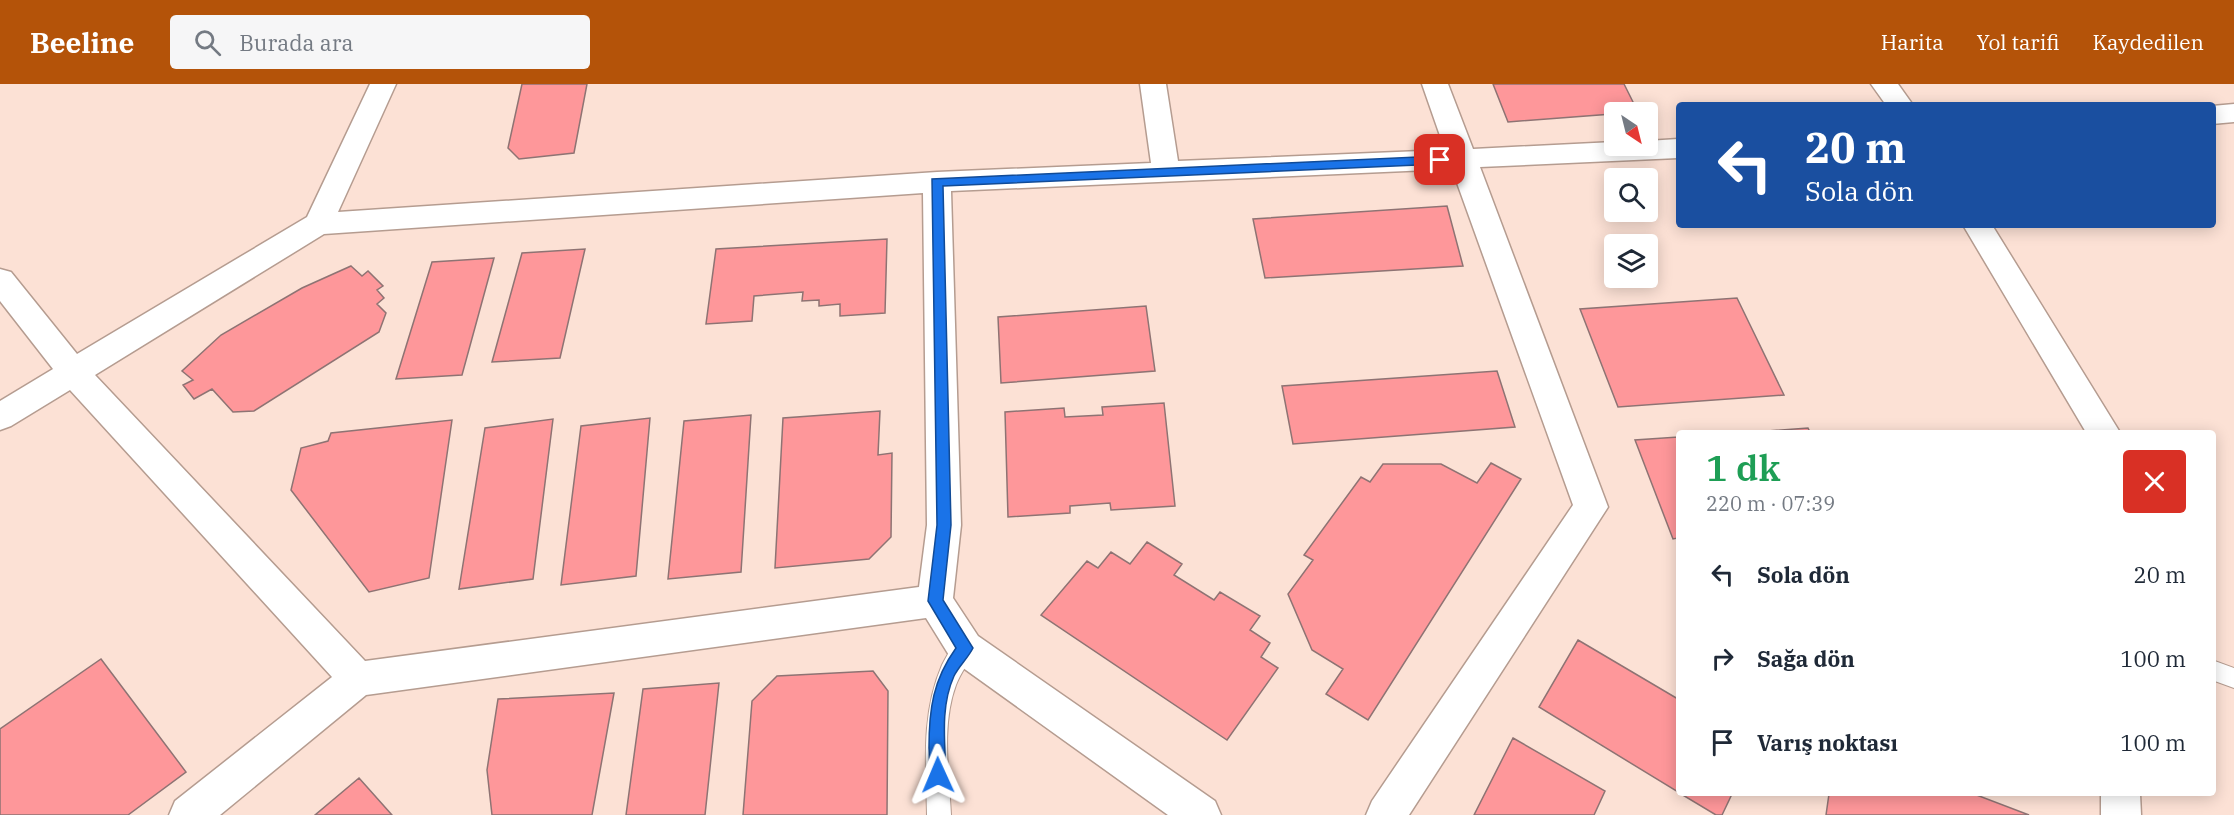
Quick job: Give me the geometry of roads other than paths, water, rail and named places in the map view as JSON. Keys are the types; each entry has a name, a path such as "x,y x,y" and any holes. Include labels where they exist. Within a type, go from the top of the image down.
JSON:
{"street":[{"path":"318,224 383,84"},
{"path":"1153,84 1166,172"},
{"path":"1386,815 1591,507 1436,84"},
{"path":"1884,84 1898,102"},
{"path":"2216,115 2234,113"},
{"path":"0,417 318,224 937,182 1676,149"},
{"path":"937,182 944,525 935,601 965,648 1201,815"},
{"path":"1979,228 2103,430"},
{"path":"0,280 74,374 357,679"},
{"path":"189,815 357,679 935,601"},
{"path":"2121,796 2121,815"}],"lane":[{"path":"939,815 937,714 941,692 949,670 965,648"},
{"path":"2216,671 2234,678"}]}
